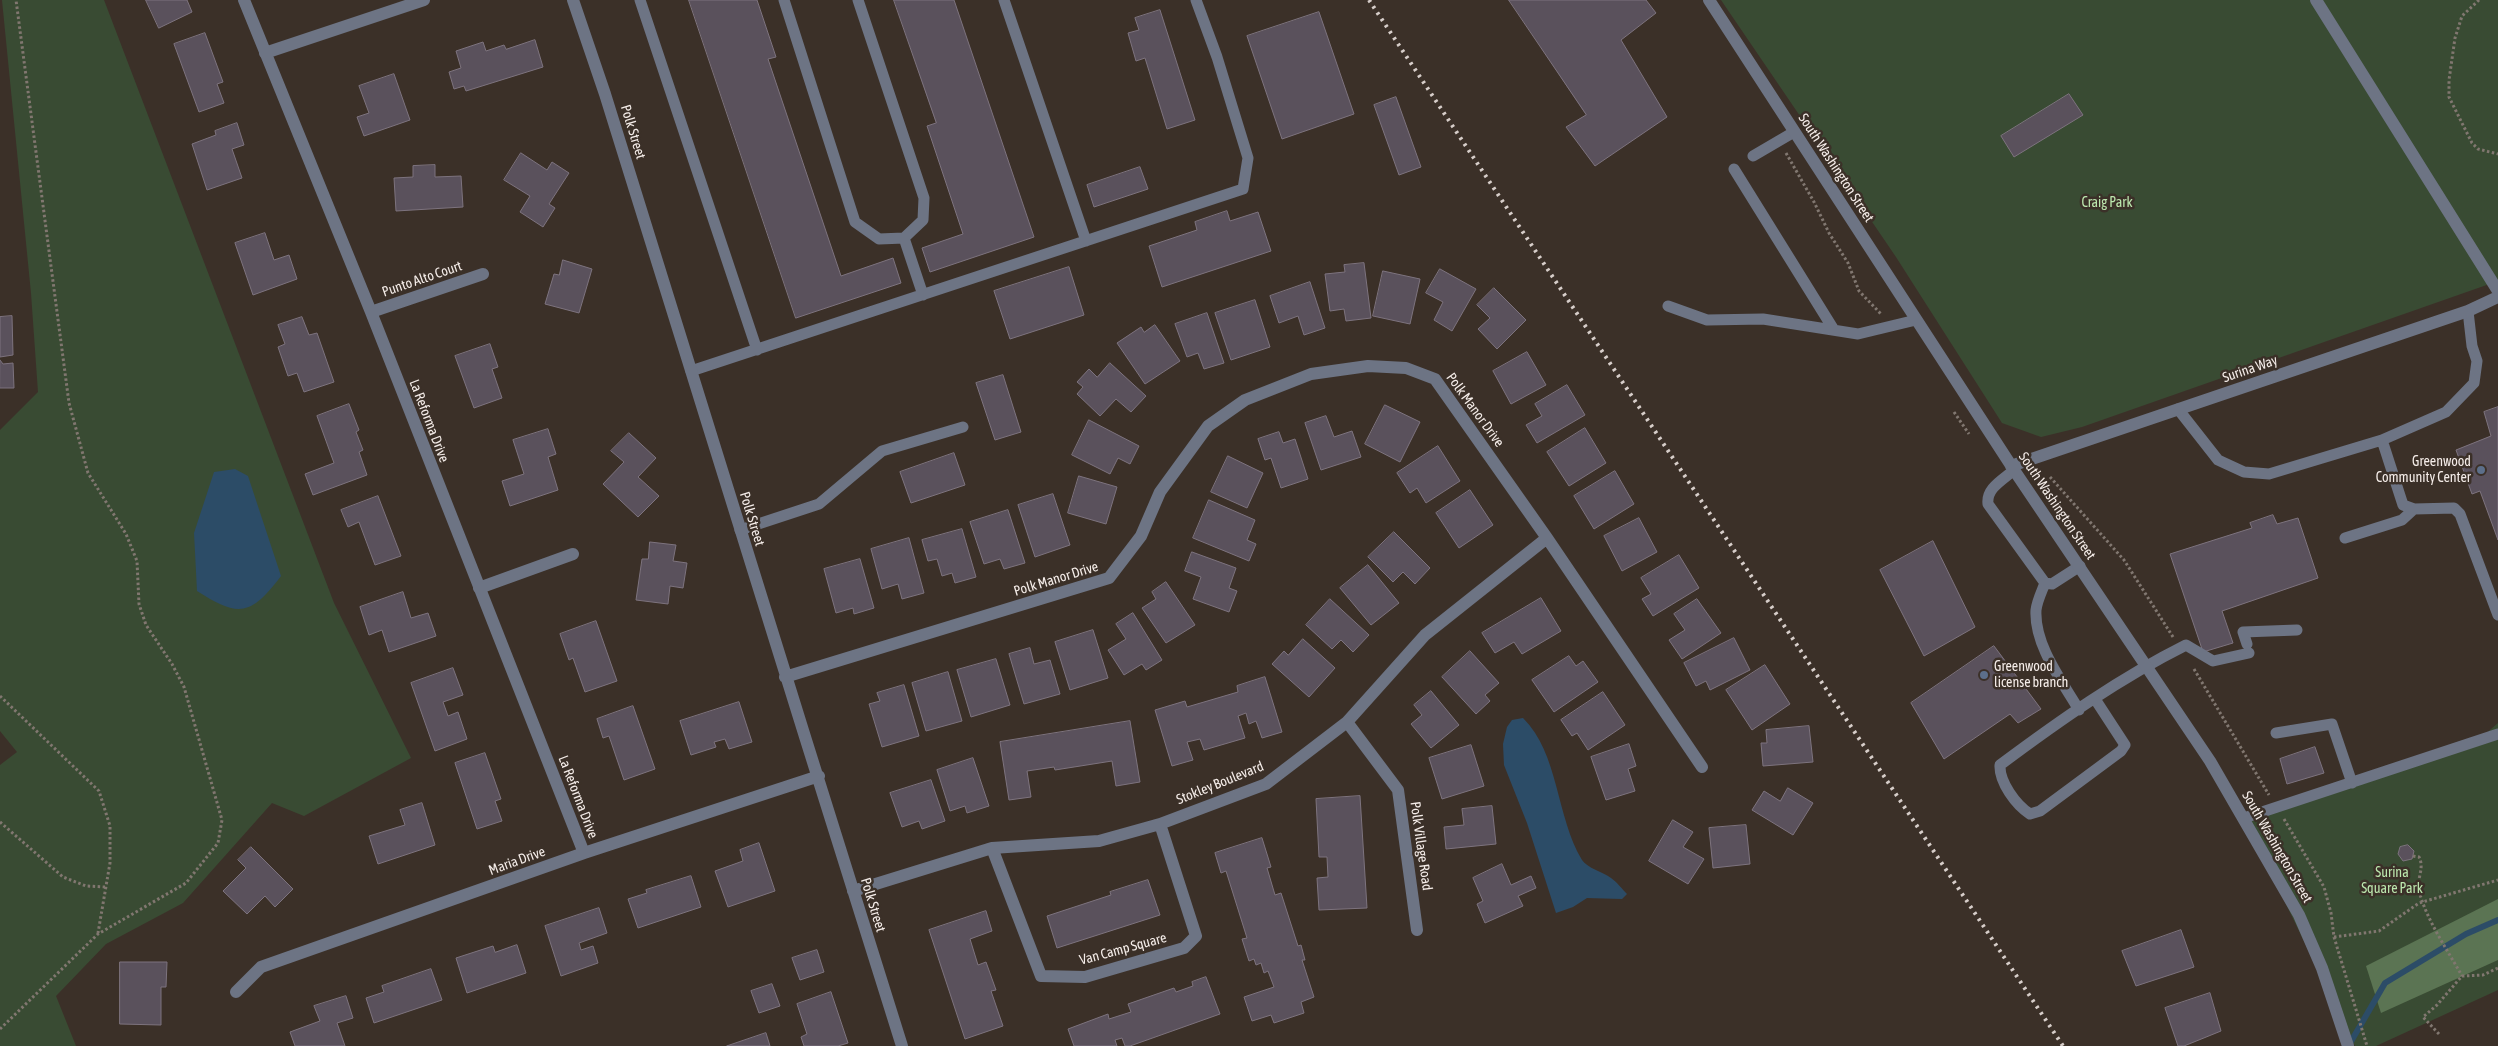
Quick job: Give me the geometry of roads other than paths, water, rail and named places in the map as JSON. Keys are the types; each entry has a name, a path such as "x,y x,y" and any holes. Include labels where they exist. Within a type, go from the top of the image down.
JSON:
{"street":[{"name":"La Reforma Drive","path":"244,0 371,312 584,853"},
{"path":"266,53 424,0"},
{"name":"Polk Street","path":"573,0 606,94 785,677 819,776 853,892 902,1046"},
{"name":"South Washington Street","path":"1709,0 2012,468 2210,761 2299,915 2322,968 2348,1046"},
{"path":"2316,0 2498,291"},
{"name":"Punto Alto Court","path":"371,312 483,274"},
{"name":"Surina Way","path":"2012,468 2178,409 2468,311 2498,297"},
{"name":"Polk Manor Drive","path":"785,677 1109,578 1141,536 1160,492 1208,426 1245,400 1311,374 1368,366 1406,368 1435,379 1547,538 1702,767"},
{"name":"Stokley Boulevard","path":"853,892 992,848 1098,841 1160,824 1266,784 1347,722 1425,635 1547,538"},
{"path":"479,588 573,554"},
{"name":"Polk Village Road","path":"1347,722 1398,790 1417,930"},
{"name":"Maria Drive","path":"236,992 261,967 584,853 819,776"},
{"name":"Van Camp Square","path":"992,848 1041,976 1085,977 1184,948 1196,936 1160,824"}],"lane":[{"path":"640,0 757,350"},
{"path":"784,0 855,222 879,239 904,238 923,220 924,198 858,0"},
{"path":"1004,0 1086,241"},
{"path":"691,372 1243,190 1248,158 1217,57 1196,0"},
{"path":"1753,156 1794,132"},
{"path":"1734,169 1834,330"},
{"path":"904,238 923,295"},
{"path":"1668,306 1707,320 1763,319 1858,334 1916,320"},
{"path":"2178,409 2218,460 2244,472 2269,474 2382,440 2446,412 2474,383 2477,361 2472,346 2468,311"},
{"path":"740,530 820,504 882,451 963,427"},
{"path":"2382,440 2403,505 2414,509 2454,508 2460,514 2498,615"},
{"path":"2012,468 1989,491 1987,496 1988,504 2045,583 2052,584 2080,566"},
{"path":"2345,538 2402,520 2414,509"},
{"path":"2045,583 2036,608 2037,629 2044,647 2079,710"},
{"path":"2095,699 2124,742 2122,751 2040,810 2030,814 2021,808 2000,775 2000,766 2057,723 2147,666 2186,645 2213,661 2248,648 2243,632 2297,630"},
{"path":"2276,733 2332,724 2352,783"},
{"path":"2244,818 2498,734"}],"water":[{"path":"235,469 248,476 281,576 261,599 252,606 243,609 223,605 197,591 194,533 214,472"},
{"path":"1523,718 1535,732 1544,749 1573,843 1582,860 1615,881 1627,894 1622,899 1587,898 1573,907 1556,913 1527,823 1504,765 1503,744 1507,727 1512,720"}],"waterway":[{"path":"2349,1045 2385,983 2466,934 2498,920"}],"railway":[{"path":"1369,0 2063,1046"}],"place":[{"name":"Greenwood Community Center","path":"2481,470"},
{"name":"Greenwood license branch","path":"1984,675"}],"park label":[{"name":"Craig Park","path":"2107,203"},
{"name":"Surina Square Park","path":"2392,882"}]}
